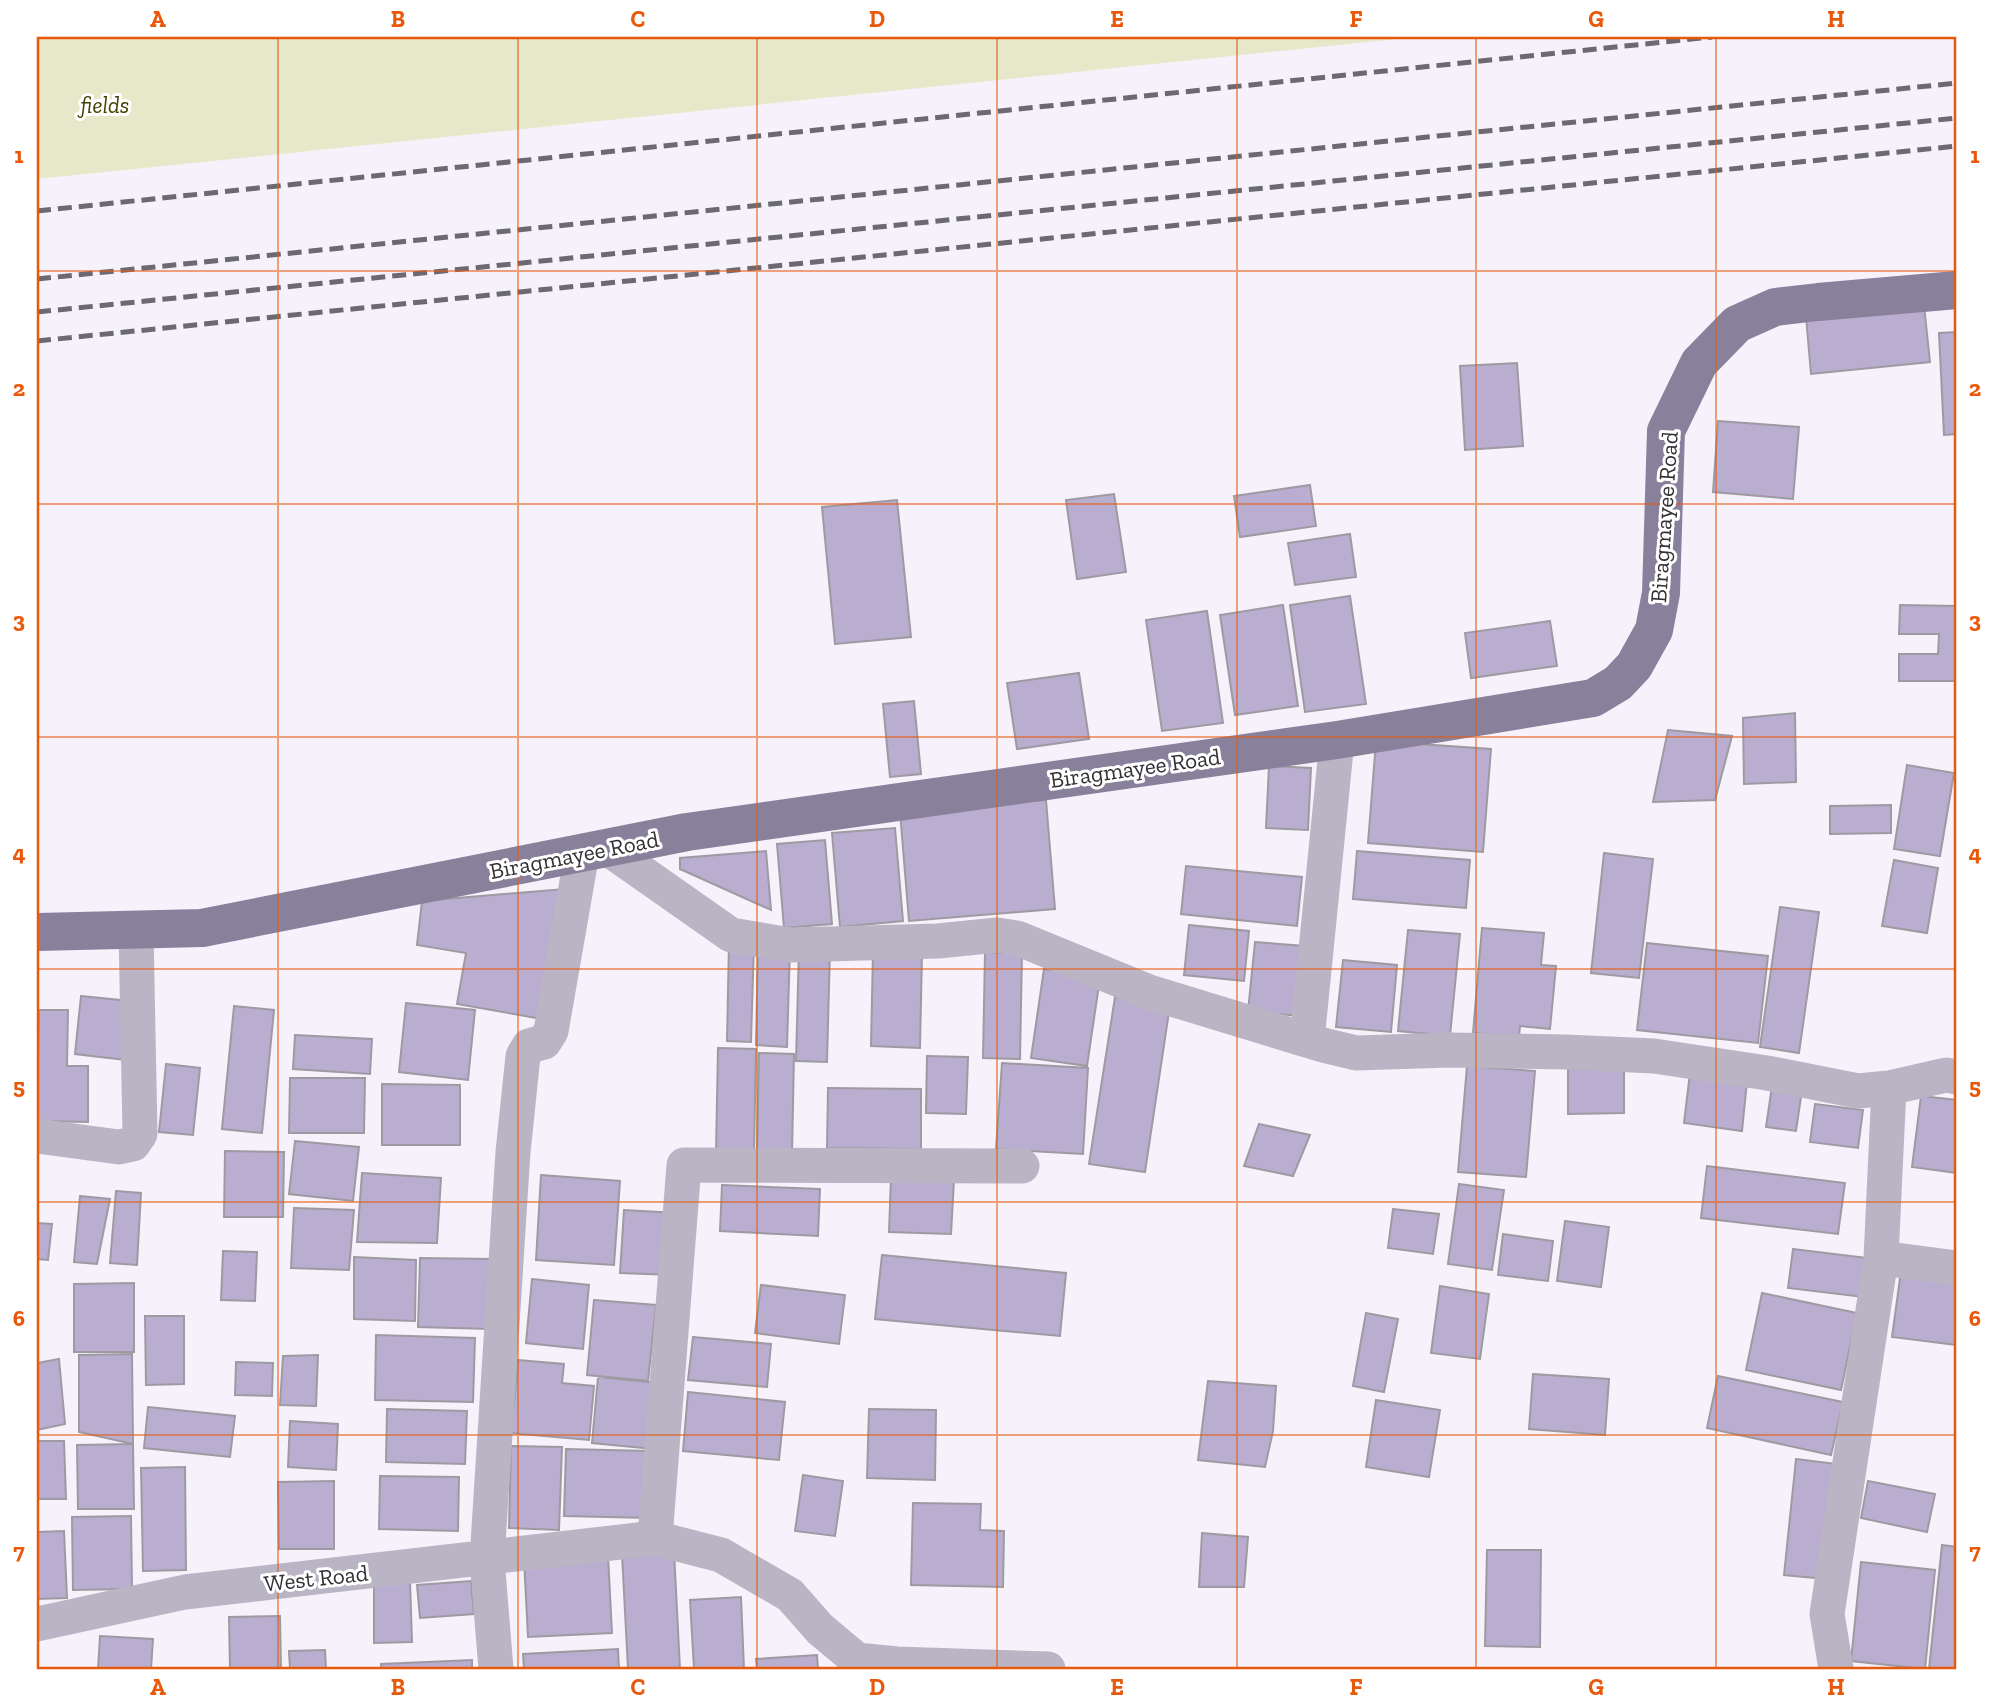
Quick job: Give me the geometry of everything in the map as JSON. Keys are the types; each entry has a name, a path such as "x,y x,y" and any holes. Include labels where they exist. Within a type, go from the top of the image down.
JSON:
{"main road":[{"name":"Biragmayee Road","path":"37,932 202,928 701,830 1337,740 1593,698 1618,682 1634,666 1654,630 1661,593 1666,431 1699,363 1737,324 1775,307 1957,290"}],"street":[{"path":"1307,1040 1337,740"},
{"path":"496,1669 487,1559 513,1152 523,1056 529,1046 544,1042 551,1031 594,851 731,934 790,945 938,941 997,935 1017,938 1149,992 1356,1053 1566,1052 1654,1056 1767,1073 1858,1091 1889,1088 1946,1075 1957,1077"},
{"path":"37,1136 119,1147 133,1144 140,1134 136,930"},
{"path":"1836,1669 1827,1614 1881,1258 1889,1088"},
{"path":"1022,1166 684,1165 655,1538 721,1555 790,1595 820,1629 857,1660 897,1664 1048,1669"},
{"path":"1881,1258 1957,1268"},
{"name":"West Road","path":"37,1624 186,1592 655,1538"}],"green space":[{"name":"fields","path":"37,37 1416,37 37,179"}],"building":[{"path":"1924,305 1930,362 1811,374 1806,317"},
{"path":"1957,332 1957,434 1944,435 1939,333"},
{"path":"1517,363 1523,446 1465,450 1460,366"},
{"path":"1718,421 1799,427 1793,499 1713,492"},
{"path":"1310,485 1316,526 1240,537 1234,496"},
{"path":"1114,494 1126,572 1077,579 1066,500"},
{"path":"897,500 911,637 835,644 822,507"},
{"path":"1350,534 1356,577 1295,585 1288,543"},
{"path":"1350,596 1366,704 1305,712 1290,605"},
{"path":"1283,605 1298,706 1235,715 1220,615"},
{"path":"1900,605 1957,606 1957,681 1899,681 1899,654 1938,654 1939,634 1899,634"},
{"path":"1207,611 1223,723 1162,731 1146,620"},
{"path":"1550,621 1557,666 1471,678 1465,633"},
{"path":"1079,673 1089,739 1017,749 1007,683"},
{"path":"914,701 921,774 890,777 883,704"},
{"path":"1795,713 1796,782 1744,784 1743,718"},
{"path":"1668,730 1732,736 1715,800 1653,802"},
{"path":"1376,741 1491,749 1483,852 1368,843"},
{"path":"1907,765 1954,773 1940,856 1894,849"},
{"path":"1269,766 1311,768 1308,830 1266,828"},
{"path":"1046,800 1055,909 909,921 900,812"},
{"path":"1891,805 1891,833 1830,834 1830,806"},
{"path":"895,828 903,921 840,927 832,833"},
{"path":"825,840 832,924 784,928 777,844"},
{"path":"766,851 771,910 680,869 680,858"},
{"path":"1357,851 1470,860 1466,908 1353,899"},
{"path":"1604,853 1653,859 1639,978 1591,973"},
{"path":"1894,860 1938,868 1927,933 1882,926"},
{"path":"1186,866 1302,877 1297,926 1181,914"},
{"path":"564,889 542,1019 457,1004 466,953 417,945 422,901"},
{"path":"1780,907 1819,912 1799,1053 1760,1047"},
{"path":"1189,925 1249,931 1244,981 1184,975"},
{"path":"1482,928 1544,933 1541,965 1556,966 1550,1029 1520,1026 1519,1037 1473,1033"},
{"path":"1408,930 1460,934 1450,1036 1398,1031"},
{"path":"729,942 754,942 751,1042 727,1041"},
{"path":"1255,942 1305,946 1299,1016 1248,1011"},
{"path":"1647,943 1768,956 1758,1043 1637,1030"},
{"path":"758,946 790,947 787,1047 756,1045"},
{"path":"799,949 830,949 827,1062 796,1061"},
{"path":"873,952 922,953 920,1048 871,1046"},
{"path":"985,952 1022,953 1020,1059 983,1058"},
{"path":"1343,960 1397,965 1391,1032 1336,1027"},
{"path":"1044,969 1100,978 1087,1066 1031,1058"},
{"path":"81,996 130,1001 125,1060 75,1054"},
{"path":"1115,997 1170,1005 1145,1172 1089,1164"},
{"path":"406,1003 475,1010 468,1080 399,1072"},
{"path":"234,1006 274,1010 262,1133 222,1129"},
{"path":"39,1010 68,1010 67,1066 88,1066 88,1122 37,1121"},
{"path":"295,1035 372,1039 370,1074 293,1069"},
{"path":"718,1048 756,1049 754,1153 716,1153"},
{"path":"759,1053 794,1054 792,1154 757,1153"},
{"path":"927,1056 968,1057 966,1114 926,1113"},
{"path":"1002,1063 1088,1068 1083,1154 996,1149"},
{"path":"166,1064 200,1068 193,1135 159,1132"},
{"path":"1568,1064 1624,1064 1624,1113 1568,1114"},
{"path":"1467,1066 1535,1071 1526,1177 1458,1172"},
{"path":"1690,1073 1747,1081 1742,1131 1684,1123"},
{"path":"290,1078 365,1078 364,1133 289,1133"},
{"path":"382,1084 460,1085 460,1145 382,1145"},
{"path":"1772,1086 1802,1090 1796,1131 1766,1127"},
{"path":"828,1088 921,1089 921,1149 827,1148"},
{"path":"1921,1096 1957,1100 1957,1173 1912,1167"},
{"path":"1815,1104 1863,1110 1858,1148 1810,1142"},
{"path":"1259,1124 1310,1135 1293,1176 1244,1166"},
{"path":"295,1141 359,1147 353,1201 289,1194"},
{"path":"225,1151 284,1152 283,1217 224,1217"},
{"path":"1707,1166 1845,1183 1838,1234 1701,1218"},
{"path":"362,1173 441,1178 437,1243 357,1242"},
{"path":"541,1175 620,1181 614,1265 536,1260"},
{"path":"891,1177 954,1180 951,1234 889,1232"},
{"path":"1459,1184 1504,1190 1492,1270 1448,1264"},
{"path":"722,1185 820,1189 818,1236 720,1231"},
{"path":"116,1191 141,1193 137,1265 110,1263"},
{"path":"80,1196 110,1199 97,1264 74,1262"},
{"path":"294,1208 354,1210 349,1270 291,1268"},
{"path":"1393,1209 1439,1214 1433,1254 1388,1248"},
{"path":"624,1210 676,1213 672,1275 620,1273"},
{"path":"1565,1221 1609,1227 1601,1287 1557,1281"},
{"path":"37,1223 52,1224 48,1260 37,1259"},
{"path":"1503,1234 1553,1241 1548,1281 1498,1275"},
{"path":"1793,1249 1868,1258 1863,1297 1788,1288"},
{"path":"223,1251 257,1252 255,1301 221,1300"},
{"path":"882,1255 1066,1273 1060,1336 875,1319"},
{"path":"354,1257 416,1260 415,1321 354,1319"},
{"path":"420,1258 493,1259 490,1329 418,1327"},
{"path":"1901,1271 1957,1278 1957,1345 1892,1337"},
{"path":"532,1279 589,1285 583,1349 526,1343"},
{"path":"134,1283 134,1352 74,1352 74,1284"},
{"path":"761,1285 845,1295 839,1344 755,1333"},
{"path":"1440,1286 1489,1294 1480,1359 1431,1353"},
{"path":"1762,1293 1857,1313 1841,1390 1746,1370"},
{"path":"594,1300 656,1305 648,1381 587,1375"},
{"path":"1366,1313 1398,1319 1384,1392 1353,1386"},
{"path":"145,1316 184,1316 184,1384 146,1385"},
{"path":"376,1335 475,1338 473,1402 375,1400"},
{"path":"693,1337 771,1344 767,1387 688,1380"},
{"path":"132,1354 133,1444 79,1432 79,1355"},
{"path":"318,1355 316,1406 280,1405 283,1356"},
{"path":"59,1359 65,1424 37,1430 37,1363"},
{"path":"518,1360 564,1364 562,1383 594,1386 589,1440 511,1433"},
{"path":"236,1362 273,1363 272,1396 235,1395"},
{"path":"1533,1374 1609,1379 1605,1435 1529,1429"},
{"path":"1718,1376 1843,1402 1831,1455 1707,1428"},
{"path":"598,1377 660,1383 653,1449 592,1443"},
{"path":"1208,1381 1276,1386 1273,1431 1265,1467 1198,1460"},
{"path":"688,1392 785,1402 779,1460 683,1451"},
{"path":"1376,1400 1440,1410 1429,1477 1366,1467"},
{"path":"148,1407 235,1416 230,1457 144,1448"},
{"path":"387,1409 467,1411 465,1464 386,1462"},
{"path":"869,1409 936,1410 935,1480 867,1478"},
{"path":"290,1421 338,1424 336,1470 288,1467"},
{"path":"37,1441 64,1441 66,1499 37,1499"},
{"path":"133,1444 134,1509 78,1509 77,1445"},
{"path":"511,1446 562,1447 559,1530 509,1528"},
{"path":"566,1449 650,1451 649,1518 564,1516"},
{"path":"1796,1459 1837,1464 1825,1579 1784,1575"},
{"path":"185,1467 186,1570 143,1571 141,1468"},
{"path":"803,1475 843,1481 835,1536 795,1531"},
{"path":"380,1476 459,1477 458,1531 379,1529"},
{"path":"334,1481 334,1549 279,1549 278,1482"},
{"path":"1868,1481 1935,1494 1927,1532 1861,1518"},
{"path":"913,1503 981,1504 980,1530 1004,1531 1003,1587 911,1585"},
{"path":"131,1516 132,1589 73,1590 72,1517"},
{"path":"64,1531 67,1598 37,1599 37,1532"},
{"path":"1202,1533 1248,1537 1244,1587 1199,1587"},
{"path":"1942,1545 1957,1547 1957,1669 1929,1669"},
{"path":"1487,1550 1541,1550 1540,1647 1485,1646"},
{"path":"674,1551 680,1669 628,1669 622,1554"},
{"path":"608,1555 612,1633 528,1637 524,1559"},
{"path":"1861,1562 1935,1570 1925,1669 1851,1661"},
{"path":"410,1581 412,1642 374,1643 374,1582"},
{"path":"471,1581 474,1614 420,1618 417,1585"},
{"path":"741,1597 744,1669 694,1669 690,1600"},
{"path":"280,1616 281,1669 230,1669 229,1617"},
{"path":"100,1636 153,1639 151,1669 98,1669"},
{"path":"618,1649 619,1669 524,1669 523,1654"},
{"path":"325,1650 326,1669 290,1669 289,1651"},
{"path":"817,1655 818,1669 757,1669 756,1659"},
{"path":"472,1660 472,1669 381,1669 381,1664"}],"railway":[{"path":"37,211 1712,37"},
{"path":"37,279 1957,83"},
{"path":"37,312 1957,118"},
{"path":"37,341 1957,146"}]}
